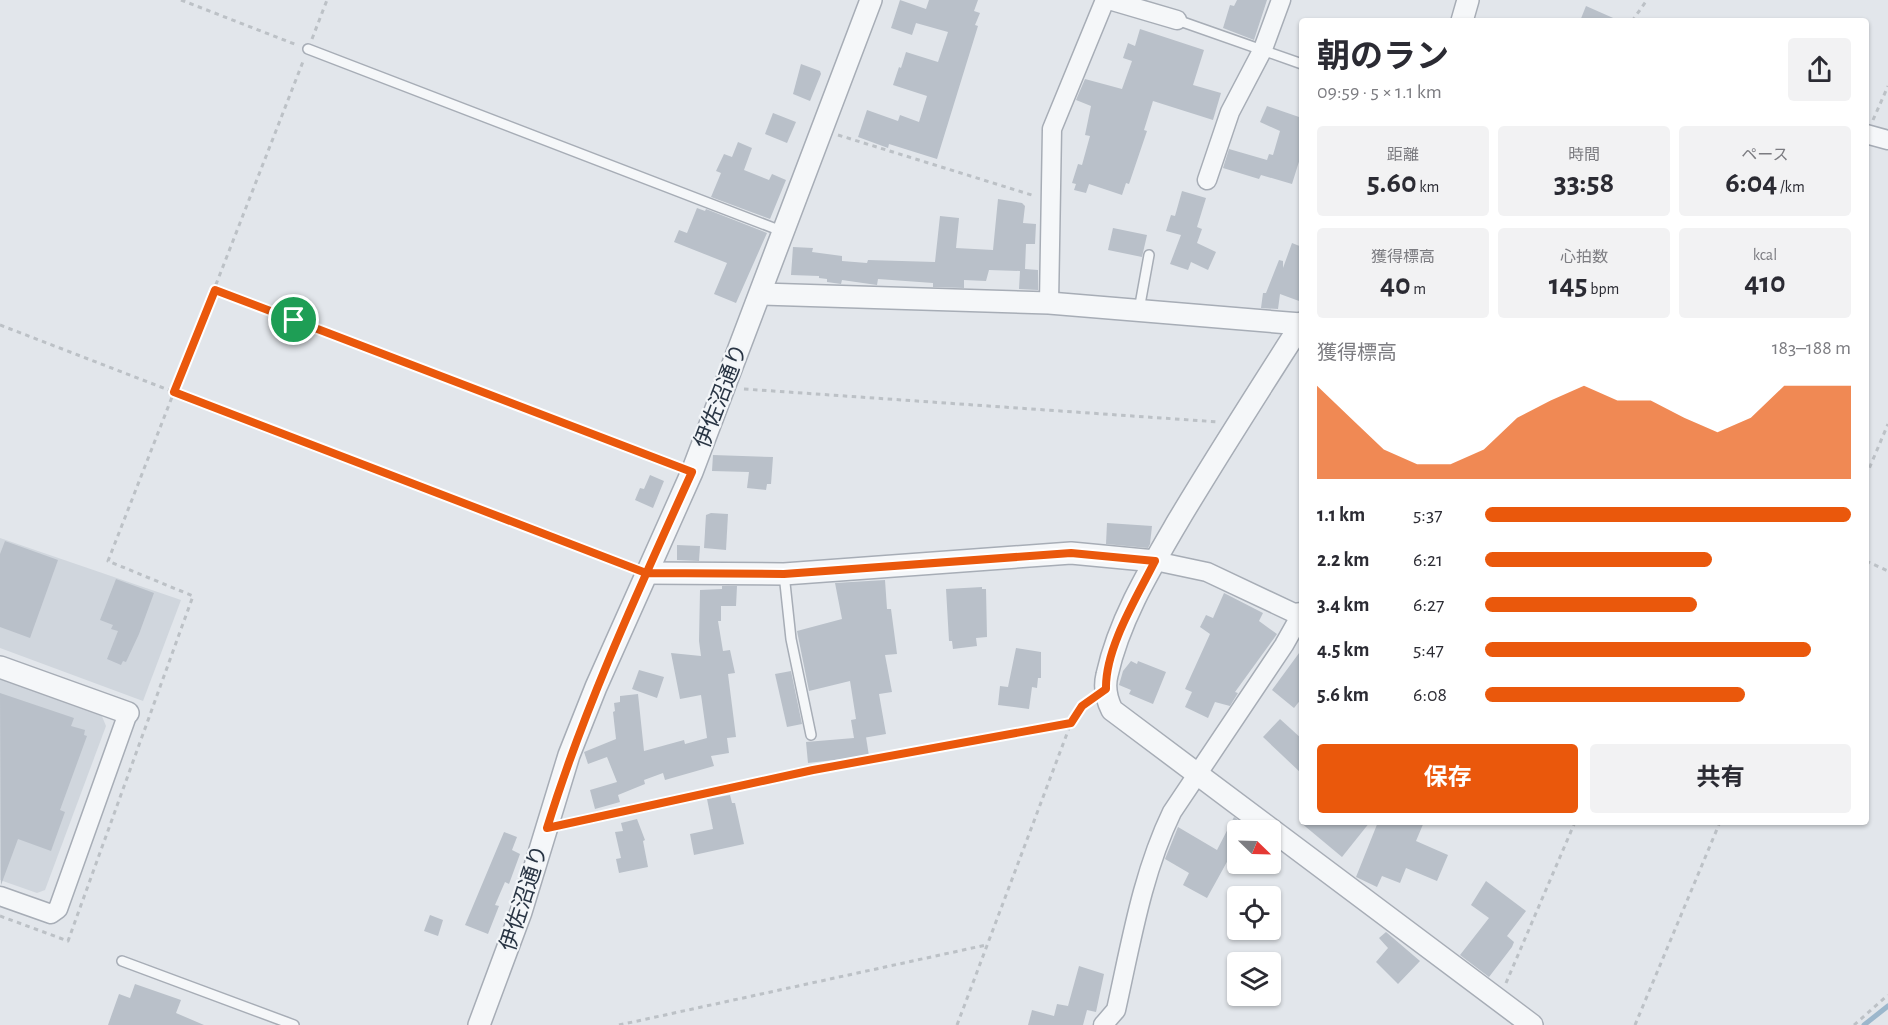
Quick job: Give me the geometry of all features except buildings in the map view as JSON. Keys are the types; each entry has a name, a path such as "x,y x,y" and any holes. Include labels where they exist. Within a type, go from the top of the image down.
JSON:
{"street":[{"name":"伊佐沼通り","path":"479,1025 521,912 585,716 692,472 871,0"},
{"path":"1049,303 1052,211 1049,198 1052,129 1107,0 1177,20"},
{"path":"1207,180 1230,112 1263,49 1281,0"},
{"path":"1463,18 1468,0"},
{"path":"1869,135 1888,140"},
{"path":"761,294 1049,303 1299,324"},
{"path":"1299,329 1234,428 1155,561 1120,631 1106,677 1106,689 1112,710 1532,1025"},
{"path":"646,573 784,574 1071,553 1172,562 1207,572 1294,613 1299,613"},
{"path":"1103,1025 1116,1010 1147,872 1158,840 1172,812 1284,645 1299,618"},
{"path":"0,668 128,713 58,909 51,914 0,896"}],"lane":[{"path":"1177,20 1299,63"},
{"path":"308,49 784,232"},
{"path":"1139,310 1149,255"},
{"path":"784,574 791,639 811,735"},
{"path":"122,961 294,1025"}],"path":[{"path":"181,0 308,49"},
{"path":"0,916 68,941 193,596 108,561 327,0"},
{"path":"1634,18 1647,0"},
{"path":"1869,129 1888,86"},
{"path":"822,130 1035,196 1049,198"},
{"path":"215,290 692,472"},
{"path":"0,325 646,573"},
{"path":"725,387 1224,423 1234,428"},
{"path":"1869,469 1888,424"},
{"path":"1869,562 1888,571"},
{"path":"957,1025 1071,723 1082,706 1106,689"},
{"path":"547,828 813,770 1071,723"},
{"path":"1496,999 1505,987 1574,825"},
{"path":"1635,1025 1719,825"},
{"path":"619,1025 986,945"},
{"path":"1854,1025 1888,994"}],"shaded area":[{"path":"0,538 181,600 143,701 0,648"},
{"path":"0,678 101,714 106,726 45,890 37,893 0,880"}],"waterway":[{"path":"1864,1025 1888,1006"}],"route":[{"path":"294,320 215,290 174,392 646,573 749,576 1071,553 1155,561 1120,631 1106,677 1106,689 1095,699 1082,706 1071,723 813,770 547,828 569,755 596,687 646,573 692,472 294,320"}]}
